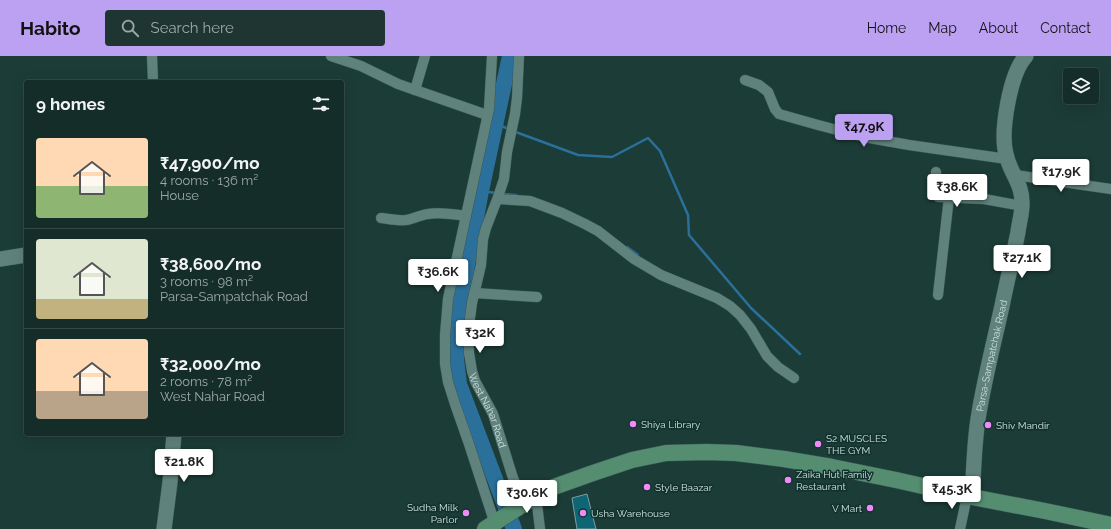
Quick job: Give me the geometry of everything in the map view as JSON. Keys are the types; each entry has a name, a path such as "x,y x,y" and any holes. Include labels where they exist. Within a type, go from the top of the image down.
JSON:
{"main road":[{"name":"Parsa-Sampatchak Road","path":"970,496 979,414 1022,206 1020,186 1010,168 1003,144 1007,105 1015,73 1022,59 1026,56"},
{"path":"0,259 24,255"},
{"path":"164,529 174,436"},
{"path":"495,525 527,502 551,488 572,480 632,460 666,453 708,452 736,453 784,459 896,480 1111,526"}],"street":[{"path":"152,56 153,80"},
{"path":"331,56 361,66 398,84 487,115"},
{"path":"415,90 425,56"},
{"path":"492,56 489,109 448,299 445,335 445,364 448,382 470,444 495,525"},
{"name":"West Nahar Road","path":"519,56 515,114 507,152 504,179 483,239 481,265 472,302 468,333 472,370 480,392 493,414 513,478 540,529"},
{"path":"745,80 765,89 768,92 772,104 779,114 864,137 910,145 1007,158"},
{"path":"936,172 935,193 938,196 949,198 964,197 984,199 1022,206"},
{"path":"1015,175 1111,189"},
{"path":"498,198 530,201 562,213 598,231 634,259 661,275 717,298 730,306 740,315 751,329 767,356 778,367 794,378"},
{"path":"938,295 949,198"},
{"path":"381,218 405,220 428,214 439,213 450,213 466,216"},
{"path":"474,294 536,297"},
{"path":"960,529 970,496"}],"building":[{"name":"Usha Warehouse","path":"587,494 596,529 577,529 572,498"}],"waterway":[{"path":"510,56 481,191 460,303 456,359 459,384 514,529"},
{"path":"496,124 509,129"},
{"path":"513,131 578,155 612,157 648,138 660,151 688,215 689,235 751,308 800,354"},
{"path":"481,191 496,193"},
{"path":"501,194 516,195"},
{"path":"627,247 638,255"}],"place":[{"name":"Shiya Library","path":"633,424"},
{"name":"Shiv Mandir","path":"988,425"},
{"name":"S2 MUSCLES THE GYM","path":"818,444"},
{"name":"Zaika Hut Family Restaurant","path":"788,480"},
{"name":"Style Baazar","path":"647,487"},
{"name":"V Mart","path":"870,508"},
{"name":"Sudha Milk Parlor","path":"466,513"},
{"name":"Usha Warehouse","path":"583,513"}]}
